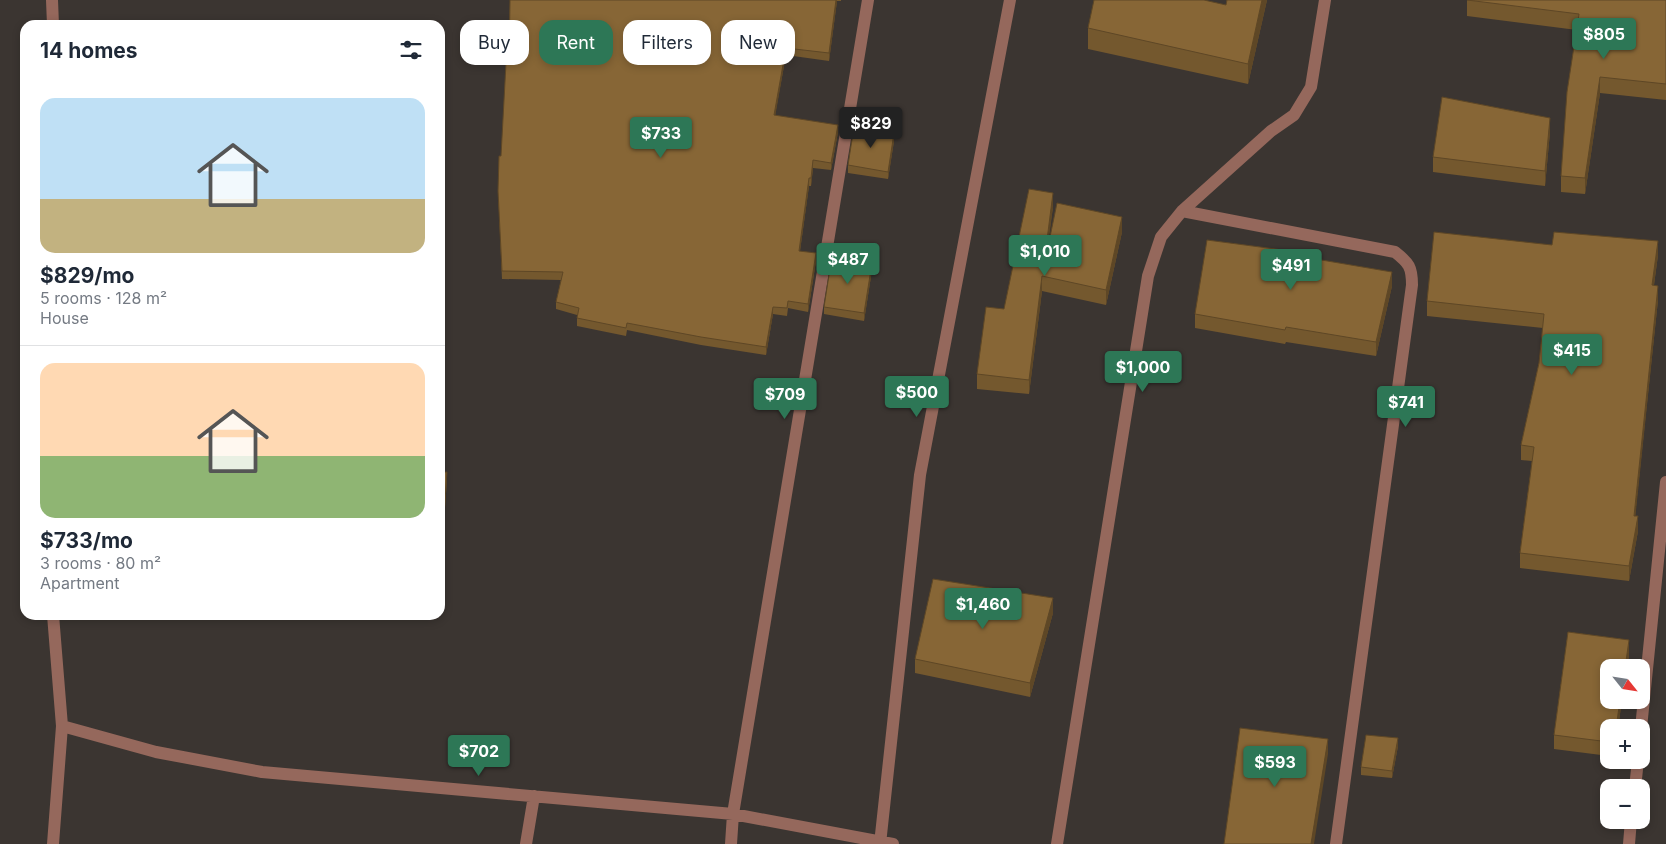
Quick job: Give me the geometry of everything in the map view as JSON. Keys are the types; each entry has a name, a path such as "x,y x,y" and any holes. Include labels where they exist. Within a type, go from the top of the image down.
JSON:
{"street":[{"path":"52,0 53,20"},
{"path":"731,844 733,814 868,0"},
{"path":"62,726 156,752 262,772 733,814 884,843 920,475 1010,0"},
{"path":"1057,844 1148,276 1161,237 1182,210 1271,131 1294,115 1311,87 1325,0"},
{"path":"1182,210 1396,252 1408,263 1412,273 1412,285 1336,844"},
{"path":"1642,719 1666,482"},
{"path":"53,620 62,726 53,844"},
{"path":"526,844 534,796"},
{"path":"1629,844 1631,829"}],"building":[{"path":"510,0 836,0 829,53 795,49 795,20 721,20 721,65 783,65 774,115 838,125 831,163 813,160 811,178 809,178 799,251 816,253 808,304 788,301 787,308 773,307 766,347 627,323 626,328 577,318 579,308 556,302 563,272 502,271 498,191 506,65 529,65 529,20 510,20"},
{"path":"1094,0 1204,0 1226,5 1227,0 1262,0 1248,64 1088,28"},
{"path":"1467,0 1666,0 1666,84 1600,77 1585,178 1561,176 1567,92 1579,14"},
{"path":"1442,97 1550,118 1545,171 1433,157"},
{"path":"854,127 894,133 888,172 848,165"},
{"path":"1029,189 1053,193 1043,271 1057,203 1122,217 1106,290 1042,276 1029,380 977,374 986,307 1004,309"},
{"path":"1434,232 1552,245 1554,232 1658,241 1652,285 1658,286 1634,516 1638,516 1629,566 1520,553 1534,447 1521,445 1539,363 1544,314 1427,301"},
{"path":"1207,240 1298,252 1298,256 1392,272 1376,342 1286,327 1285,330 1195,314"},
{"path":"832,256 872,263 864,313 824,307"},
{"path":"445,472 447,472 445,500"},
{"path":"933,579 1053,598 1030,683 915,659"},
{"path":"1568,632 1629,640 1626,659 1600,659 1600,709 1619,709 1617,719 1600,719 1600,741 1554,735"},
{"path":"1240,728 1328,739 1311,844 1224,844"},
{"path":"1366,735 1398,738 1392,771 1361,767"}]}
